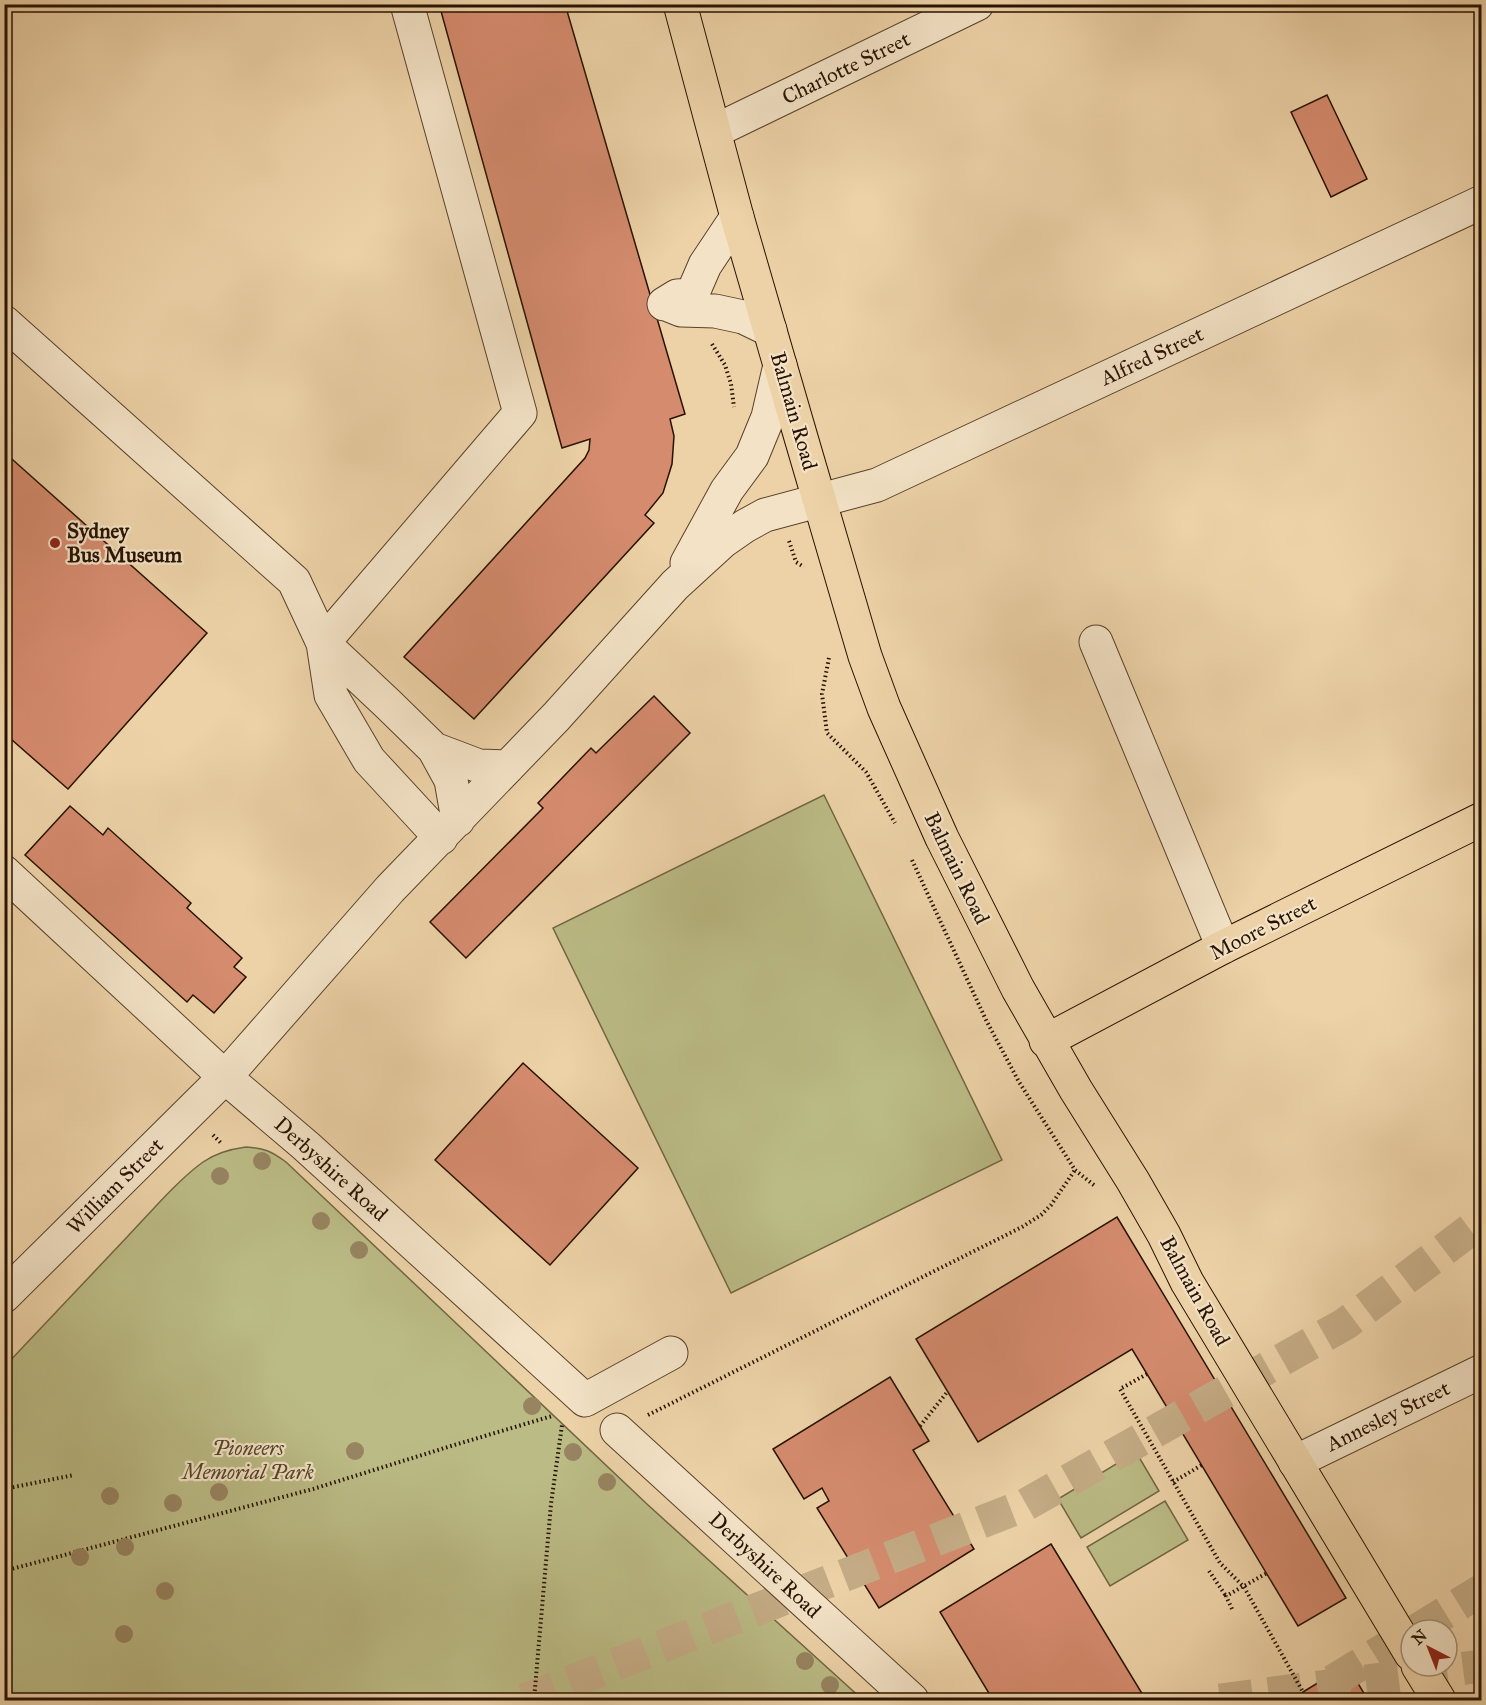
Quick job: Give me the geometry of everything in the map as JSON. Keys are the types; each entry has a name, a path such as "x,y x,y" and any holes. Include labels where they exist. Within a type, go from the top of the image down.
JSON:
{"main road":[{"name":"Balmain Road","path":"680,4 737,218 866,656 884,708 964,885 1046,1041 1133,1181 1164,1235 1187,1282 1399,1634"},
{"name":"Moore Street","path":"1046,1041 1223,947 1482,819"},
{"path":"1425,1678 1439,1701"}],"street":[{"path":"323,644 520,413 406,4"},
{"name":"Charlotte Street","path":"715,131 977,4"},
{"name":"Alfred Street","path":"675,585 722,542 765,516 877,485 1482,202"},
{"path":"737,218 705,265 692,295 677,296 664,303 681,310 715,311 743,317 770,330"},
{"path":"4,322 294,581 323,644 331,695 369,760 450,829"},
{"path":"675,585 728,490 752,456 768,417 780,365"},
{"name":"William Street","path":"4,1296 225,1077 390,890 556,717 675,585"},
{"path":"1096,642 1223,947"},
{"path":"323,644 434,749 451,780 450,829"},
{"path":"434,749 479,766 508,767"},
{"name":"Derbyshire Road","path":"4,872 225,1077 306,1146 585,1400 671,1353"},
{"name":"Annesley Street","path":"1295,1462 1482,1371"},
{"name":"Derbyshire Road","path":"617,1430 912,1701"}],"path":[{"path":"617,1430 1022,1227 1041,1215 1051,1205 1074,1170 1019,1082 986,1020"},
{"path":"1147,1374 1120,1389 1220,1563 1244,1587 1304,1692"},
{"path":"920,1426 948,1391"},
{"path":"4,1571 313,1489 553,1416"},
{"path":"534,1701 551,1504 563,1424"},
{"path":"1173,1482 1202,1465"},
{"path":"4,1489 74,1476"},
{"path":"1209,1571 1232,1609"},
{"path":"1226,1596 1267,1573"}],"green space":[{"path":"824,795 1002,1160 731,1293 553,928"},
{"name":"Pioneers Memorial Park","path":"246,1147 267,1151 286,1162 648,1505 863,1700 5,1700 5,1366 184,1178 213,1156"},
{"path":"1136,1452 1159,1491 1081,1538 1058,1499"},
{"path":"1165,1501 1188,1540 1110,1586 1087,1547"}],"building":[{"path":"439,4 565,4 685,414 670,419 674,436 672,464 663,493 645,515 654,523 474,719 404,657 585,458 589,450 590,439 562,448"},
{"path":"1327,95 1367,179 1331,197 1291,112"},
{"name":"Sydney Bus Museum","path":"4,452 207,633 68,789 4,733"},
{"path":"654,696 690,733 466,958 430,922 543,808 538,803 591,748 596,753"},
{"path":"70,806 103,835 108,828 191,903 187,908 242,958 234,967 246,977 214,1013 193,995 187,1002 25,855"},
{"path":"523,1063 638,1168 550,1265 435,1160"},
{"path":"1117,1217 1346,1598 1298,1626 1132,1349 978,1442 916,1339"},
{"path":"890,1377 929,1441 913,1450 974,1549 879,1608 817,1508 829,1501 822,1488 804,1499 773,1449"},
{"path":"1051,1544 1146,1700 993,1700 940,1612"},
{"path":"1347,1665 1368,1700 1289,1700 1303,1692"}],"tunnel":[{"path":"524,1700 1025,1505 1345,1324 1482,1221"},
{"path":"1436,1618 1482,1590"},
{"path":"1333,1681 1399,1640"},
{"path":"1220,1700 1482,1666"}],"place":[{"name":"Sydney Bus Museum","path":"55,543"}]}
